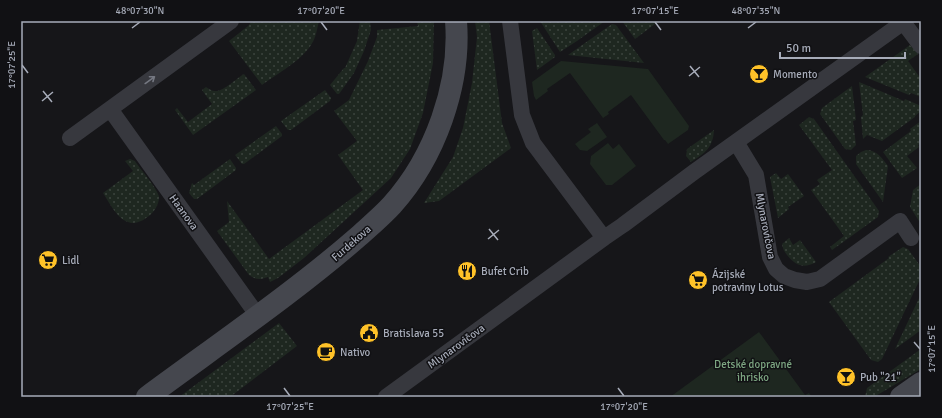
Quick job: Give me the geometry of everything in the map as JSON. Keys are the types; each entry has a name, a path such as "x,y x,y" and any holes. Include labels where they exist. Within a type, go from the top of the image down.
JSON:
{"street":[{"path":"70,138 231,21"},
{"name":"Furdekova","path":"147,397 258,316 340,253 383,215 393,204 419,168 444,115 448,103 455,60 456,21"},
{"path":"510,21 522,115 533,143 604,238"},
{"name":"Mlynarovičova","path":"386,397 694,172 904,22 921,46"},
{"name":"Haanova","path":"114,106 258,316"},
{"name":"Mlynarovičova","path":"736,142 756,175 770,257 776,269 784,276 806,282 820,279 900,221 912,238"},
{"path":"168,397 178,374"},
{"path":"901,397 921,383"}],"green space":[{"path":"252,21 319,21 314,39 307,51 295,62 262,85 229,41"},
{"path":"360,21 370,21 371,30 364,51 354,73 339,94 337,94 330,85 345,68 357,41"},
{"path":"417,21 434,21 433,63 423,113 410,149 391,178 304,258 278,278 270,282 268,277 256,279 251,277 217,231 229,222 227,201 269,259 363,190 338,155 357,141 334,111 349,100 368,61 377,37 377,30 418,26"},
{"path":"475,21 489,21 502,123 511,148 439,201 424,203 453,157 463,128 472,83 477,37"},
{"path":"540,21 605,21 560,52"},
{"path":"622,21 659,21 635,39"},
{"path":"612,24 616,25 644,63 568,55"},
{"path":"537,28 555,57 537,70 532,31"},
{"path":"910,45 918,54 908,61 921,79 921,97 911,93 909,95 865,77"},
{"path":"561,61 648,69 689,126 688,130 668,144 631,95 608,112 609,114 603,118 570,73 547,89 548,91 536,100 532,82"},
{"path":"244,74 256,90 193,135 175,110 177,108 188,122 212,104 202,90 206,87 210,90 218,91"},
{"path":"859,82 904,101 905,99 921,106 921,111 882,141 867,135 863,139 861,117 863,115"},
{"path":"852,86 856,120 853,121 856,145 851,150 845,149 820,114 822,108"},
{"path":"325,90 331,98 330,101 291,130 288,130 281,121"},
{"path":"809,117 814,119 879,211 878,217 832,250 830,247 844,236 811,190 820,184 817,180 832,170 799,125"},
{"path":"921,121 921,143 918,145 919,147 907,156 917,168 902,178 883,152 911,131 910,129"},
{"path":"597,123 607,137 587,151 580,150 575,144 591,132 588,129"},
{"path":"276,126 282,136 242,164 235,155"},
{"path":"714,130 710,146 700,156 691,162 686,156 687,149"},
{"path":"608,143 613,149 619,144 636,166 612,185 606,185 590,164 591,156"},
{"path":"866,150 876,153 888,166 883,202 856,164 856,156"},
{"path":"130,159 135,161 158,193 159,197 157,205 151,214 142,221 134,223 128,222 118,215 103,193 133,171 125,161"},
{"path":"230,159 236,170 197,199 194,199 189,193 192,183 194,185"},
{"path":"776,173 781,179 788,174 804,196 788,207 789,209 778,218 770,177"},
{"path":"921,184 921,220 919,221 910,207 913,190"},
{"path":"789,238 793,245 800,240 816,262 804,266 797,264 790,259 783,249 782,244"},
{"path":"903,247 908,249 921,267 921,277 882,359 878,362 871,360 829,302"},
{"path":"921,294 921,330 895,349"},
{"path":"279,323 297,346 230,397 179,397"},
{"name":"Detské dopravné ihrisko","path":"759,332 805,395 809,393 812,397 670,397"},
{"path":"921,349 921,369 874,397 865,397 867,388"}],"place":[{"name":"Momento","path":"759,74"},
{"name":"Lidl","path":"48,260"},
{"name":"Bufet Crib","path":"467,271"},
{"name":"Ázijské potraviny Lotus","path":"698,280"},
{"name":"Bratislava 55","path":"369,333"},
{"name":"Nativo","path":"326,352"},
{"name":"Pub \"21\"","path":"846,377"}]}
